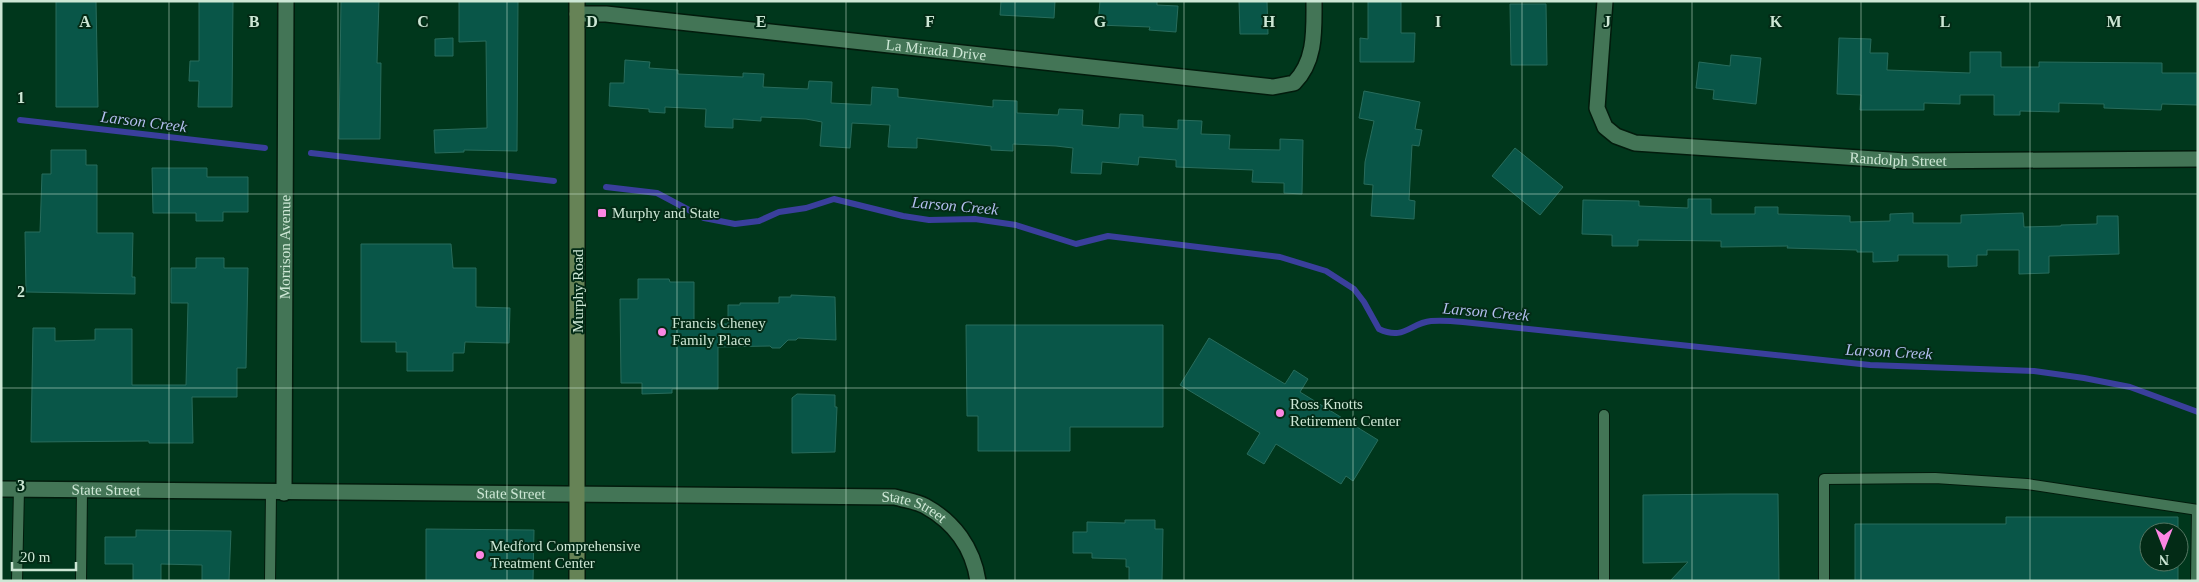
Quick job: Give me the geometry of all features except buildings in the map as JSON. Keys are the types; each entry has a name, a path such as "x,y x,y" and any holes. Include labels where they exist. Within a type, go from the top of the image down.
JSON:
{"street":[{"name":"Morrison Avenue","path":"277,492 286,1"},
{"name":"La Mirada Drive","path":"577,8 606,14 1262,86 1285,86 1294,83 1306,68 1313,42 1314,1"},
{"name":"Randolph Street","path":"1605,1 1598,108 1604,127 1616,136 1635,143 1905,161 2198,159"},
{"name":"Murphy Road","path":"577,8 578,581"},
{"name":"State Street","path":"1,489 895,497 924,505 945,520 962,537 975,562 978,581"}],"lane":[{"path":"1604,416 1604,581"},
{"path":"1824,581 1824,479 1935,478 2027,484 2198,510 2196,581"},
{"path":"17,581 18,490"},
{"path":"81,581 82,490"},
{"path":"270,581 277,492"}],"waterway":[{"name":"Larson Creek","path":"20,120 265,148"},
{"name":"Larson Creek","path":"311,153 554,181"},
{"name":"Larson Creek","path":"606,187 657,193 704,218 735,224 759,221 779,212 806,208 834,199 903,216 929,220 975,219 1016,225 1076,244 1108,236 1280,257 1326,271 1354,289 1364,302 1379,329 1395,333 1424,322 1451,321 1870,365 2034,371 2130,387 2198,412"}],"place":[{"name":"Murphy and State","path":"602,213"},
{"name":"Francis Cheney Family Place","path":"662,332"},
{"name":"Ross Knotts Retirement Center","path":"1280,413"},
{"name":"Medford Comprehensive Treatment Center","path":"480,555"}]}
